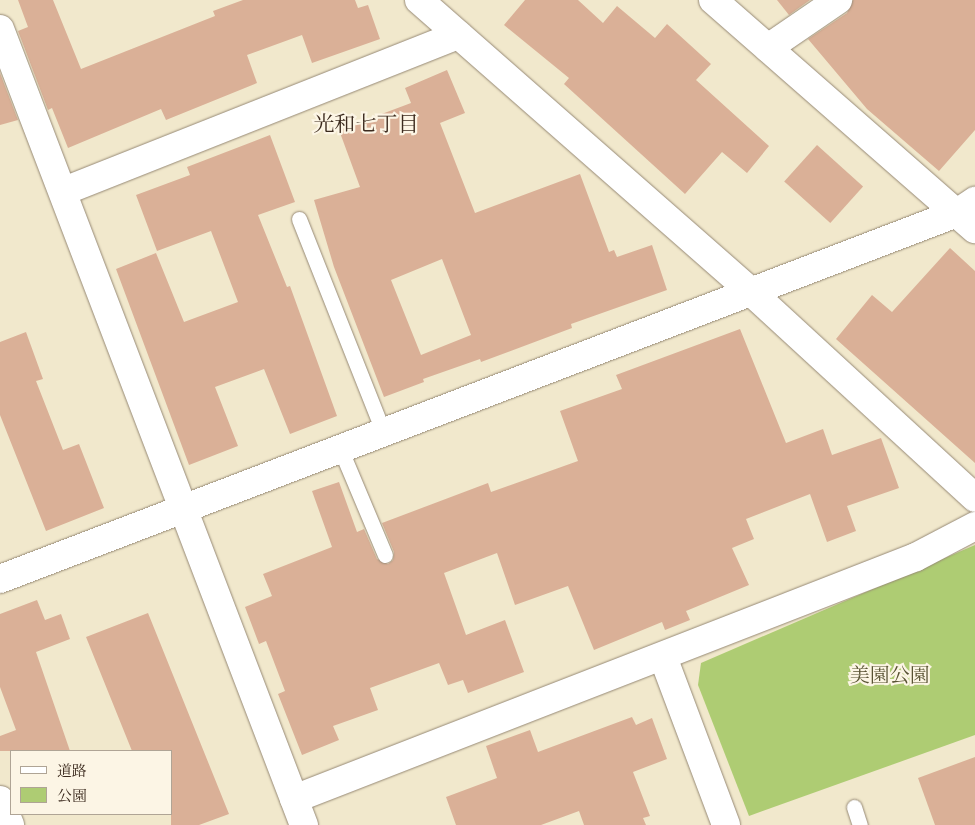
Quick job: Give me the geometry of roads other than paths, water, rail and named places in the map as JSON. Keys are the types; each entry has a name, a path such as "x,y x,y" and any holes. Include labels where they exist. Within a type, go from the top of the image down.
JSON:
{"street":[{"path":"419,0 749,290 975,498"},
{"path":"713,0 768,48 969,214"},
{"path":"768,48 838,0"},
{"path":"0,29 64,191 304,825"},
{"path":"64,191 458,35"},
{"path":"0,579 749,290 969,214"},
{"path":"294,799 916,557 975,526"},
{"path":"662,657 726,825"},
{"path":"0,800 10,825"}],"lane":[{"path":"299,219 384,431"},
{"path":"340,448 385,555"},
{"path":"854,807 860,825"}],"district":[{"name":"光和七丁目","path":"366,124"}],"park label":[{"name":"美園公園","path":"890,675"}]}
